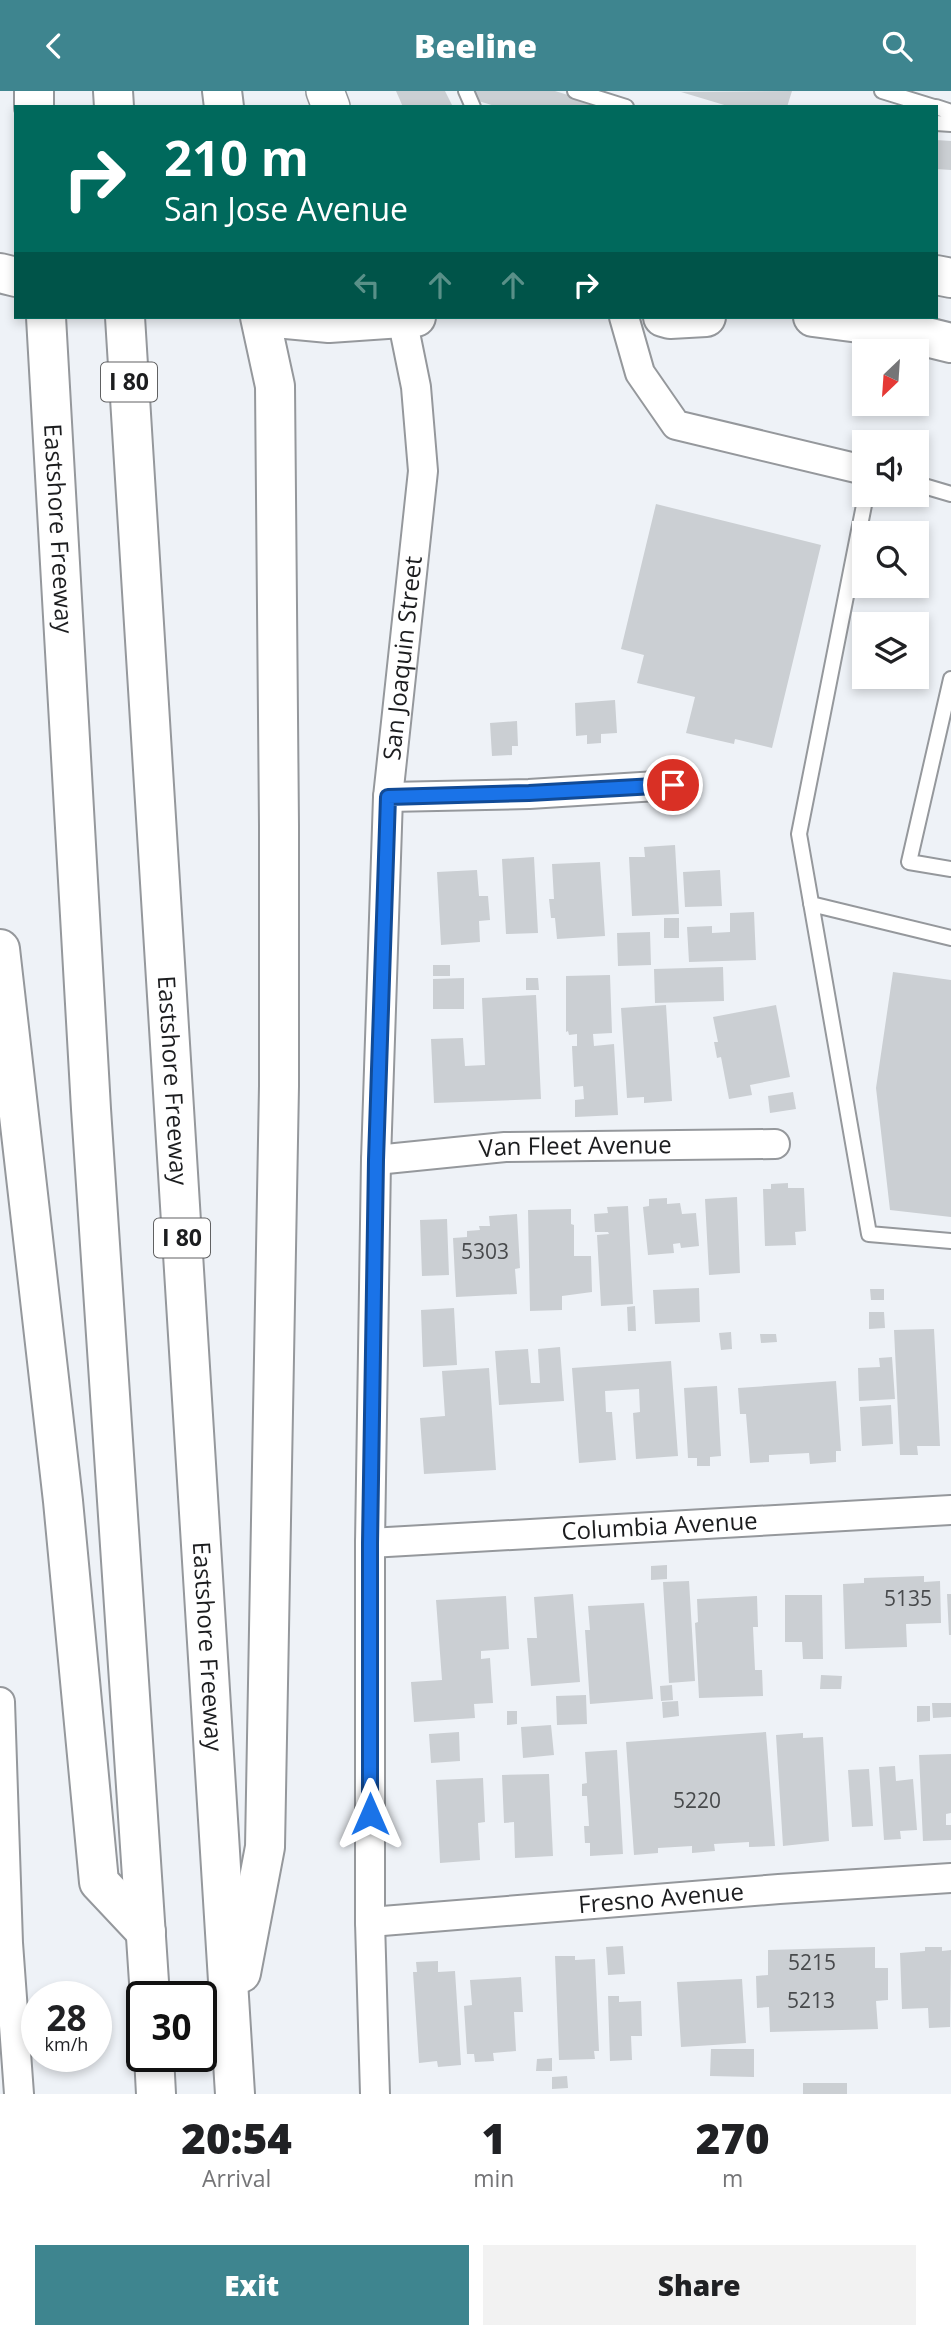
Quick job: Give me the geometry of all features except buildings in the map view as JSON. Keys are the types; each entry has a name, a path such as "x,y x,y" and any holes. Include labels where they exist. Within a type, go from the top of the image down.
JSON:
{"main road":[{"name":"Eastshore Freeway","path":"46,319 90,1095 149,1981"},
{"name":"Eastshore Freeway","path":"125,319 235,2094"},
{"path":"231,2028 265,1847 278,1142 279,826 275,386 262,319"},
{"path":"284,319 329,323 380,319"},
{"path":"828,319 882,326 951,343"},
{"path":"0,949 63,1501 99,1882 146,1932"},
{"path":"155,2072 156,2094"}],"street":[{"name":"San Joaquin Street","path":"375,2094 370,1922 370,1543 376,1160 388,797 423,471 416,387 406,319"},
{"path":"625,319 640,373 676,425 852,467"},
{"path":"388,797 673,785"},
{"name":"Van Fleet Avenue","path":"376,1160 505,1147 775,1144"},
{"name":"Columbia Avenue","path":"370,1543 951,1510"},
{"path":"0,1702 4,1943 19,2094"},
{"name":"Fresno Avenue","path":"370,1922 779,1888 951,1878"}],"lane":[{"path":"575,91 620,105"},
{"path":"882,91 928,105"},
{"path":"929,488 951,494"},
{"path":"864,507 799,834 869,1234 951,1241"},
{"path":"951,679 909,862 951,869"},
{"path":"811,904 951,938"}],"route":[{"path":"370,1814 370,1543 376,1160 388,797 673,785"}]}
